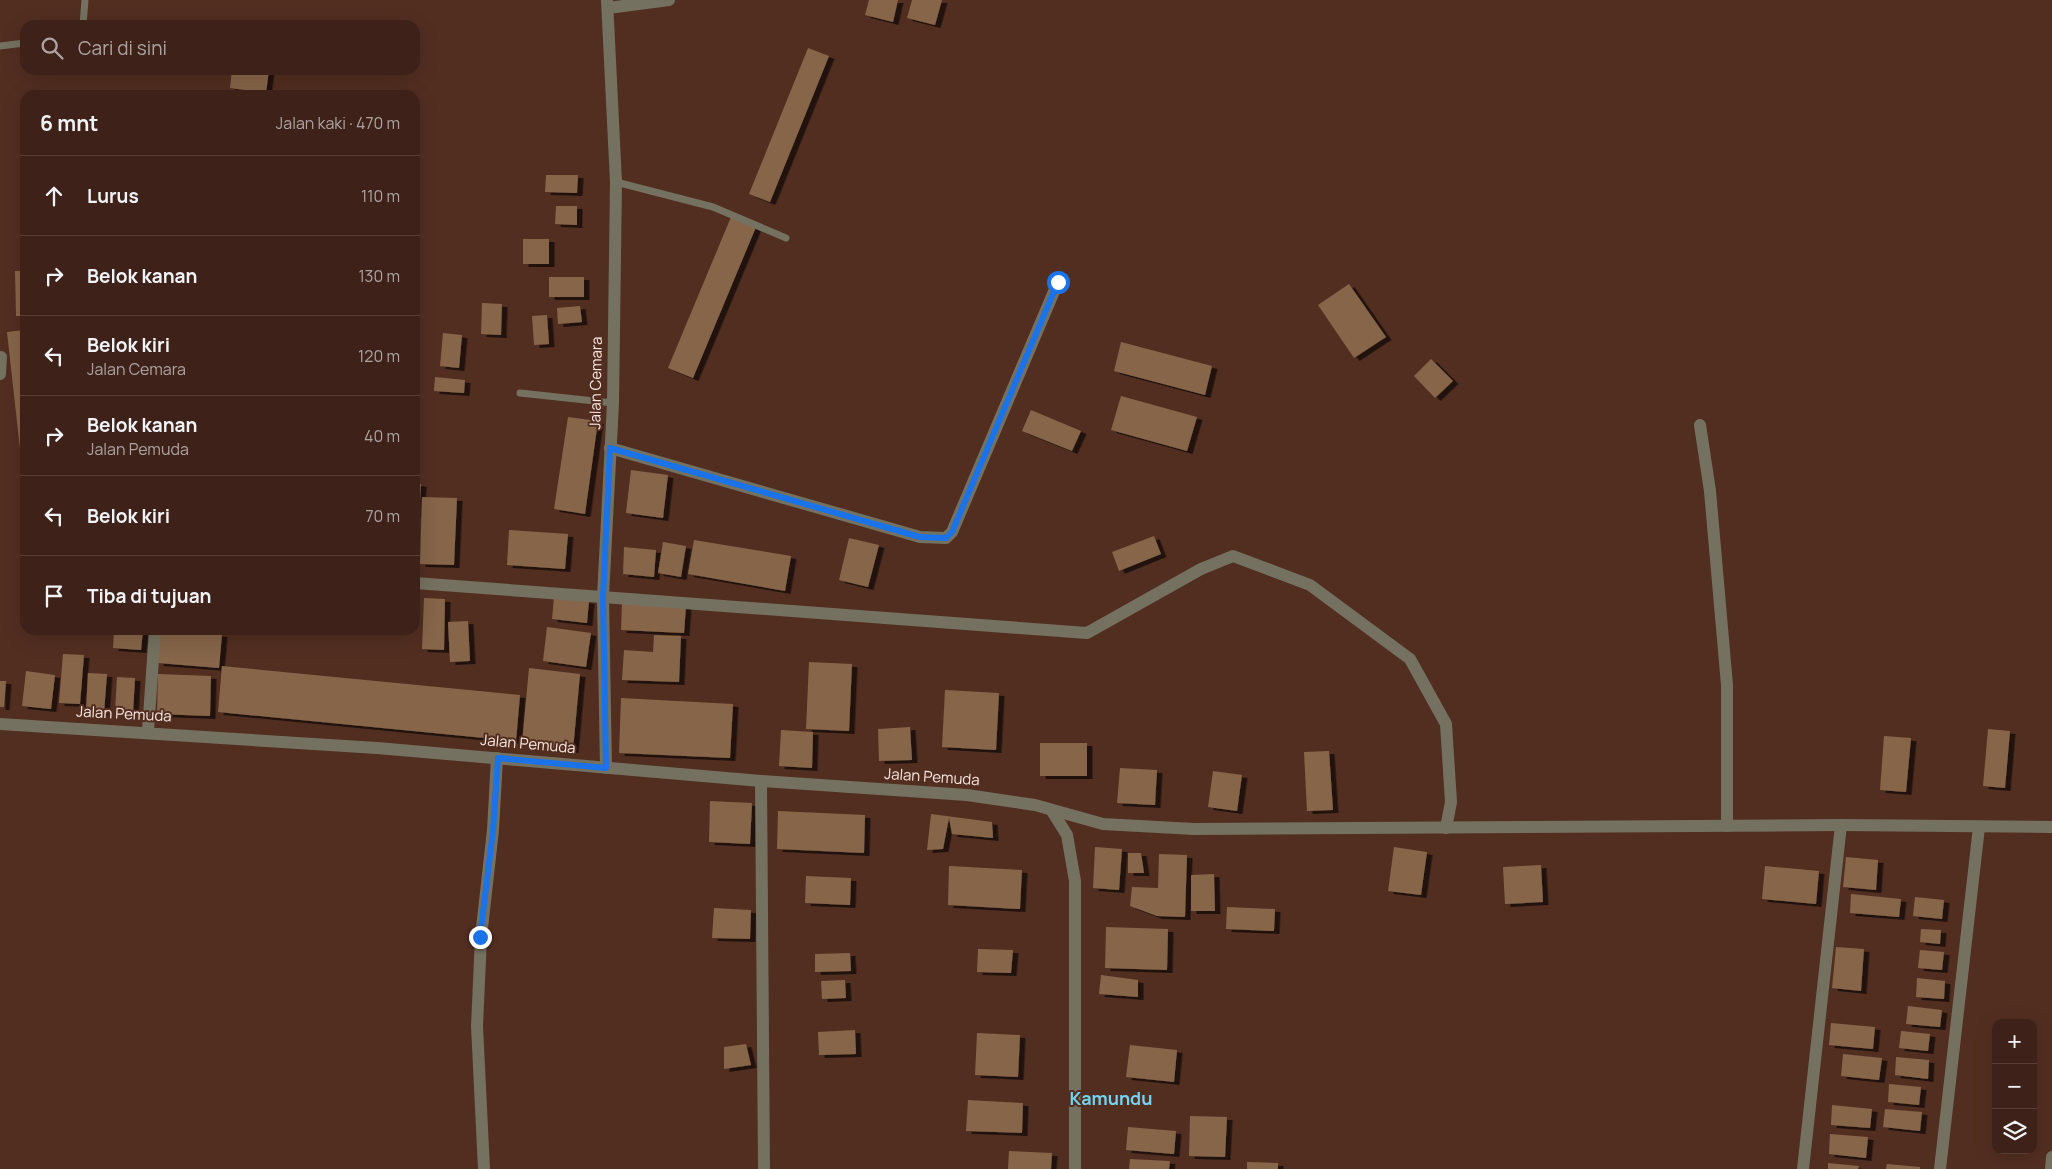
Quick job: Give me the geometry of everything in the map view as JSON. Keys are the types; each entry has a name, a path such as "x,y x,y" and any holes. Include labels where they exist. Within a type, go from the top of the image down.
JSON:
{"street":[{"path":"608,4 669,0"},
{"name":"Jalan Cemara","path":"606,768 603,597 613,403 616,182 608,4"},
{"path":"610,448 920,537 946,538 952,532 1058,282"},
{"path":"0,374 1,358"},
{"path":"1700,425 1710,490 1726,685 1727,826"},
{"path":"420,583 1087,633 1201,569 1232,556 1310,585 1410,659 1446,724 1451,802 1446,828"},
{"path":"148,731 155,635"},
{"name":"Jalan Pemuda","path":"0,724 148,731 498,758 761,781 967,795 1035,805 1052,811 1119,826 1194,829 1841,825 2052,827"},
{"path":"484,1169 477,1026 480,937 493,830 498,758"},
{"path":"761,781 764,1169"},
{"path":"1052,811 1068,835 1075,882 1075,1169"},
{"path":"1802,1169 1841,825"},
{"path":"1940,1169 1980,827"},
{"path":"2051,1169 2052,1157"}],"lane":[{"path":"83,20 85,0"},
{"path":"0,46 20,44"},
{"path":"616,182 714,207 786,238"},
{"path":"520,393 613,403"}],"building":[{"path":"869,0 898,0 893,22 865,15"},
{"path":"912,0 942,0 935,25 907,18"},
{"path":"808,48 829,56 770,202 749,194"},
{"path":"231,75 268,75 266,90 230,88"},
{"path":"546,175 578,175 577,193 545,192"},
{"path":"556,206 577,206 577,225 555,224"},
{"path":"731,217 756,227 693,378 668,368"},
{"path":"523,239 549,239 549,264 523,264"},
{"path":"15,271 20,271 20,316 16,316"},
{"path":"549,277 584,277 584,297 549,297"},
{"path":"1349,284 1386,337 1354,358 1318,305"},
{"path":"482,303 502,304 501,335 481,334"},
{"path":"580,306 582,322 558,324 557,308"},
{"path":"547,315 549,344 534,345 532,316"},
{"path":"20,331 20,449 7,332"},
{"path":"443,333 462,335 459,368 440,366"},
{"path":"1121,342 1212,366 1205,395 1114,371"},
{"path":"1431,359 1453,381 1435,398 1414,376"},
{"path":"435,377 465,380 464,393 434,391"},
{"path":"1121,396 1197,417 1187,451 1111,430"},
{"path":"1031,410 1081,431 1072,451 1022,431"},
{"path":"568,417 598,421 585,514 554,509"},
{"path":"631,470 668,475 663,518 626,513"},
{"path":"422,497 457,498 454,565 420,564"},
{"path":"509,530 568,534 565,569 507,565"},
{"path":"1154,536 1161,554 1119,571 1112,552"},
{"path":"849,538 879,545 868,587 839,580"},
{"path":"694,540 791,556 785,591 688,574"},
{"path":"663,542 686,546 681,577 658,573"},
{"path":"624,547 656,550 654,577 623,574"},
{"path":"554,597 589,601 587,623 552,619"},
{"path":"424,598 445,599 444,650 422,649"},
{"path":"622,603 686,606 684,633 621,630"},
{"path":"468,621 470,661 450,662 448,622"},
{"path":"547,627 591,633 586,667 543,661"},
{"path":"114,635 142,635 141,650 113,648"},
{"path":"160,635 222,635 219,668 158,663"},
{"path":"654,635 681,636 679,682 622,680 624,650 653,652"},
{"path":"63,654 84,655 80,704 59,703"},
{"path":"809,662 852,664 849,731 806,729"},
{"path":"222,666 520,695 516,741 218,712"},
{"path":"529,668 580,674 573,750 522,744"},
{"path":"26,671 55,675 51,709 22,706"},
{"path":"88,673 107,674 104,713 86,712"},
{"path":"158,674 211,676 210,716 157,714"},
{"path":"117,677 135,678 133,713 115,711"},
{"path":"0,681 6,681 4,707 0,707"},
{"path":"945,690 999,693 996,750 942,747"},
{"path":"621,698 733,704 730,758 619,753"},
{"path":"910,727 912,760 879,761 878,729"},
{"path":"1988,729 2010,731 2005,788 1983,786"},
{"path":"781,730 813,732 812,768 779,766"},
{"path":"1884,736 1911,738 1906,792 1880,790"},
{"path":"1040,743 1087,743 1087,776 1040,776"},
{"path":"1329,751 1333,810 1307,811 1304,752"},
{"path":"1120,768 1157,770 1155,805 1117,803"},
{"path":"1213,771 1242,775 1237,811 1208,807"},
{"path":"710,801 752,803 750,844 709,842"},
{"path":"778,811 865,815 864,853 777,849"},
{"path":"931,814 992,822 993,838 952,834 949,818 943,849 927,850"},
{"path":"1095,847 1122,849 1119,890 1093,888"},
{"path":"1394,847 1427,852 1421,895 1388,891"},
{"path":"1128,853 1141,853 1144,873 1128,873"},
{"path":"1159,854 1187,855 1185,917 1157,916 1130,906 1132,887 1158,888"},
{"path":"1846,857 1878,860 1876,890 1843,887"},
{"path":"1541,865 1543,902 1505,904 1503,867"},
{"path":"949,866 1022,870 1020,909 948,905"},
{"path":"1765,866 1819,871 1816,904 1762,899"},
{"path":"1214,874 1215,911 1191,911 1191,875"},
{"path":"806,876 851,878 850,905 805,903"},
{"path":"1851,894 1901,899 1899,917 1850,913"},
{"path":"1915,897 1944,900 1942,919 1913,916"},
{"path":"1227,907 1275,909 1274,931 1226,929"},
{"path":"714,908 751,910 750,939 712,938"},
{"path":"1106,927 1168,929 1167,970 1105,968"},
{"path":"1921,929 1941,930 1940,944 1920,942"},
{"path":"1836,947 1864,949 1861,991 1832,988"},
{"path":"978,949 1013,950 1011,973 977,972"},
{"path":"1920,950 1944,952 1942,970 1918,968"},
{"path":"850,953 851,971 815,972 815,954"},
{"path":"1101,975 1138,980 1138,997 1099,994"},
{"path":"1917,978 1945,981 1944,999 1916,997"},
{"path":"845,980 846,998 822,999 821,981"},
{"path":"1908,1006 1942,1010 1940,1027 1906,1024"},
{"path":"1831,1023 1875,1027 1873,1049 1829,1045"},
{"path":"855,1030 856,1054 819,1055 818,1032"},
{"path":"1901,1031 1930,1034 1928,1051 1899,1048"},
{"path":"977,1033 1020,1035 1018,1077 975,1075"},
{"path":"746,1044 751,1065 724,1069 724,1047"},
{"path":"1130,1045 1177,1050 1174,1082 1126,1077"},
{"path":"1843,1054 1882,1058 1879,1080 1841,1076"},
{"path":"1896,1057 1929,1060 1928,1079 1895,1075"},
{"path":"1889,1084 1921,1087 1919,1105 1888,1102"},
{"path":"968,1100 1023,1103 1022,1133 966,1131"},
{"path":"1832,1105 1872,1109 1870,1128 1831,1125"},
{"path":"1885,1109 1922,1112 1920,1131 1883,1127"},
{"path":"1190,1116 1227,1117 1225,1157 1189,1156"},
{"path":"1128,1127 1176,1131 1174,1154 1126,1150"},
{"path":"1830,1134 1868,1137 1866,1158 1829,1154"},
{"path":"1009,1151 1052,1153 1051,1169 1008,1169"},
{"path":"1130,1159 1170,1161 1169,1169 1129,1169"},
{"path":"1247,1162 1278,1163 1278,1169 1247,1169"},
{"path":"1828,1163 1859,1166 1858,1169 1828,1169"},
{"path":"1887,1164 1920,1167 1920,1169 1886,1169"}],"district":[{"name":"Kamundu","path":"1111,1099"}],"route":[{"path":"480,937 493,830 498,758 606,768 603,597 610,448 920,537 932,539 946,538 952,532 1058,282"}]}
